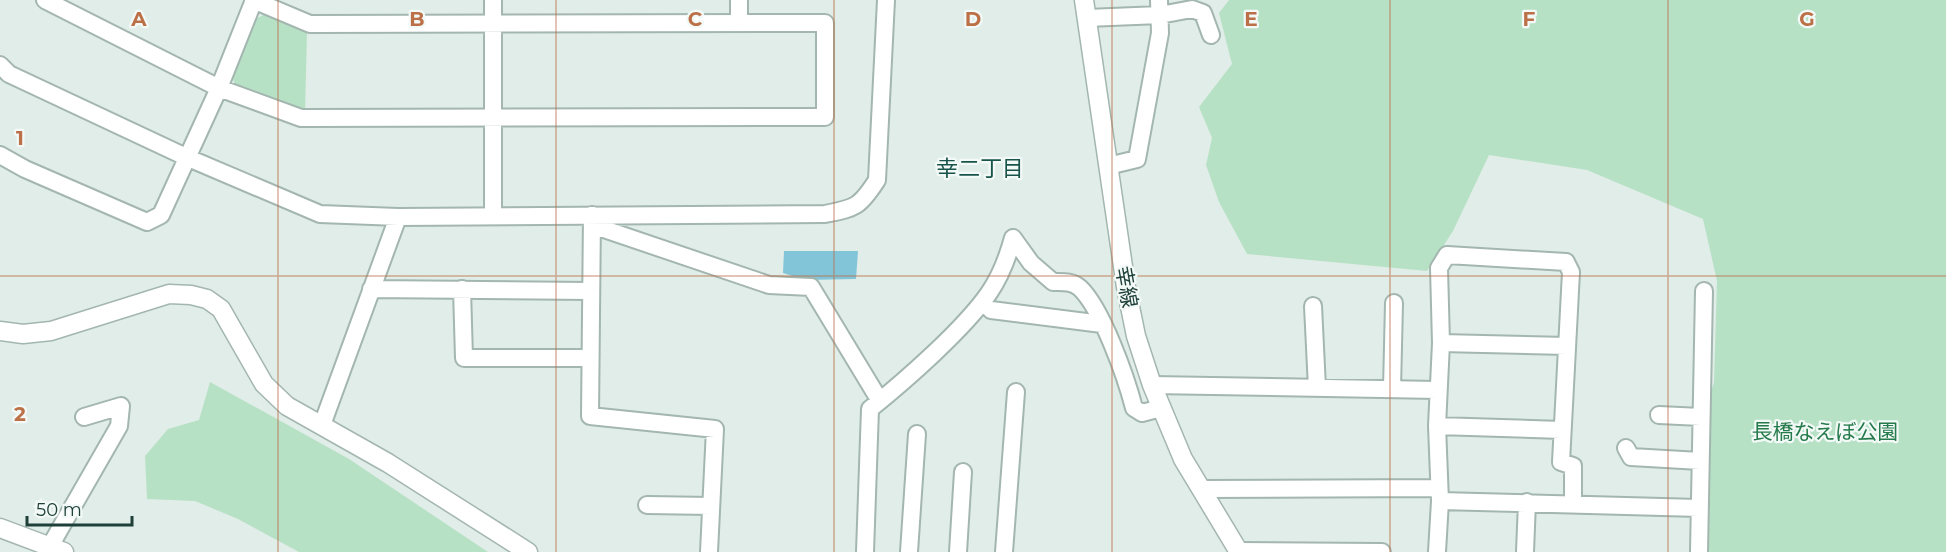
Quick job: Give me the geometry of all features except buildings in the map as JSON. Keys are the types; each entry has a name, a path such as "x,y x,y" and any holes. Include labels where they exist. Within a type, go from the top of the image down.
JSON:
{"street":[{"path":"0,155 24,169 147,222 161,215 219,88 253,0 310,24 825,23 825,117 301,118 219,88 45,0"},
{"path":"493,0 493,215"},
{"path":"739,0 739,22"},
{"path":"0,65 9,74 186,157 320,214 398,217 493,215 592,220 825,214 854,208 867,196 877,180 886,0"},
{"path":"1108,166 1137,159 1160,33 1160,8"},
{"path":"1086,9 1192,9 1203,13 1211,35"},
{"name":"幸線","path":"1086,9 1126,287 1136,336 1152,385 1183,459 1239,552"},
{"path":"322,425 398,217"},
{"path":"592,220 590,416 715,429 709,552"},
{"path":"592,220 770,285 811,287 880,401"},
{"path":"865,552 870,409 957,329 990,292 1013,238 1031,263 1053,282 1070,282 1080,288 1102,324 1124,373 1134,408 1142,413 1161,408"},
{"path":"1437,552 1439,495 1437,426 1441,343 1439,268 1447,255 1566,262 1571,272 1561,462 1573,466 1573,504"},
{"path":"371,289 591,291"},
{"path":"462,290 464,358 590,358"},
{"path":"1698,552 1704,291"},
{"path":"0,331 23,334 51,331 169,294 191,295 207,299 221,309 264,384 287,406 388,463 528,552"},
{"path":"1392,389 1394,303"},
{"path":"1314,306 1317,388"},
{"path":"991,310 1102,324"},
{"path":"1441,343 1567,346"},
{"path":"1152,385 1438,390"},
{"path":"1004,552 1016,392"},
{"path":"0,528 56,550 119,426 121,406 84,417"},
{"path":"1659,415 1701,417"},
{"path":"1437,426 1562,430"},
{"path":"909,552 917,434"},
{"path":"1626,448 1631,457 1700,461"},
{"path":"958,552 963,472"},
{"path":"1201,489 1439,495 1527,502 1700,508"},
{"path":"1525,552 1527,502"},
{"path":"646,505 711,506"},
{"path":"1239,552 1382,552"}],"green space":[{"name":"長橋なえぼ公園","path":"1229,0 1946,0 1946,552 1706,552 1704,409 1714,383 1717,281 1703,219 1587,170 1489,155 1453,231 1427,271 1247,254 1219,202 1206,165 1212,138 1199,107 1232,64 1219,13"},
{"path":"265,14 307,32 305,112 235,84 231,74 254,20"},
{"path":"210,382 349,459 488,552 299,552 238,519 195,501 147,499 145,456 168,429 199,420"}],"water":[{"path":"784,251 858,251 856,279 805,280 783,273"}],"district":[{"name":"幸二丁目","path":"980,168"}]}
